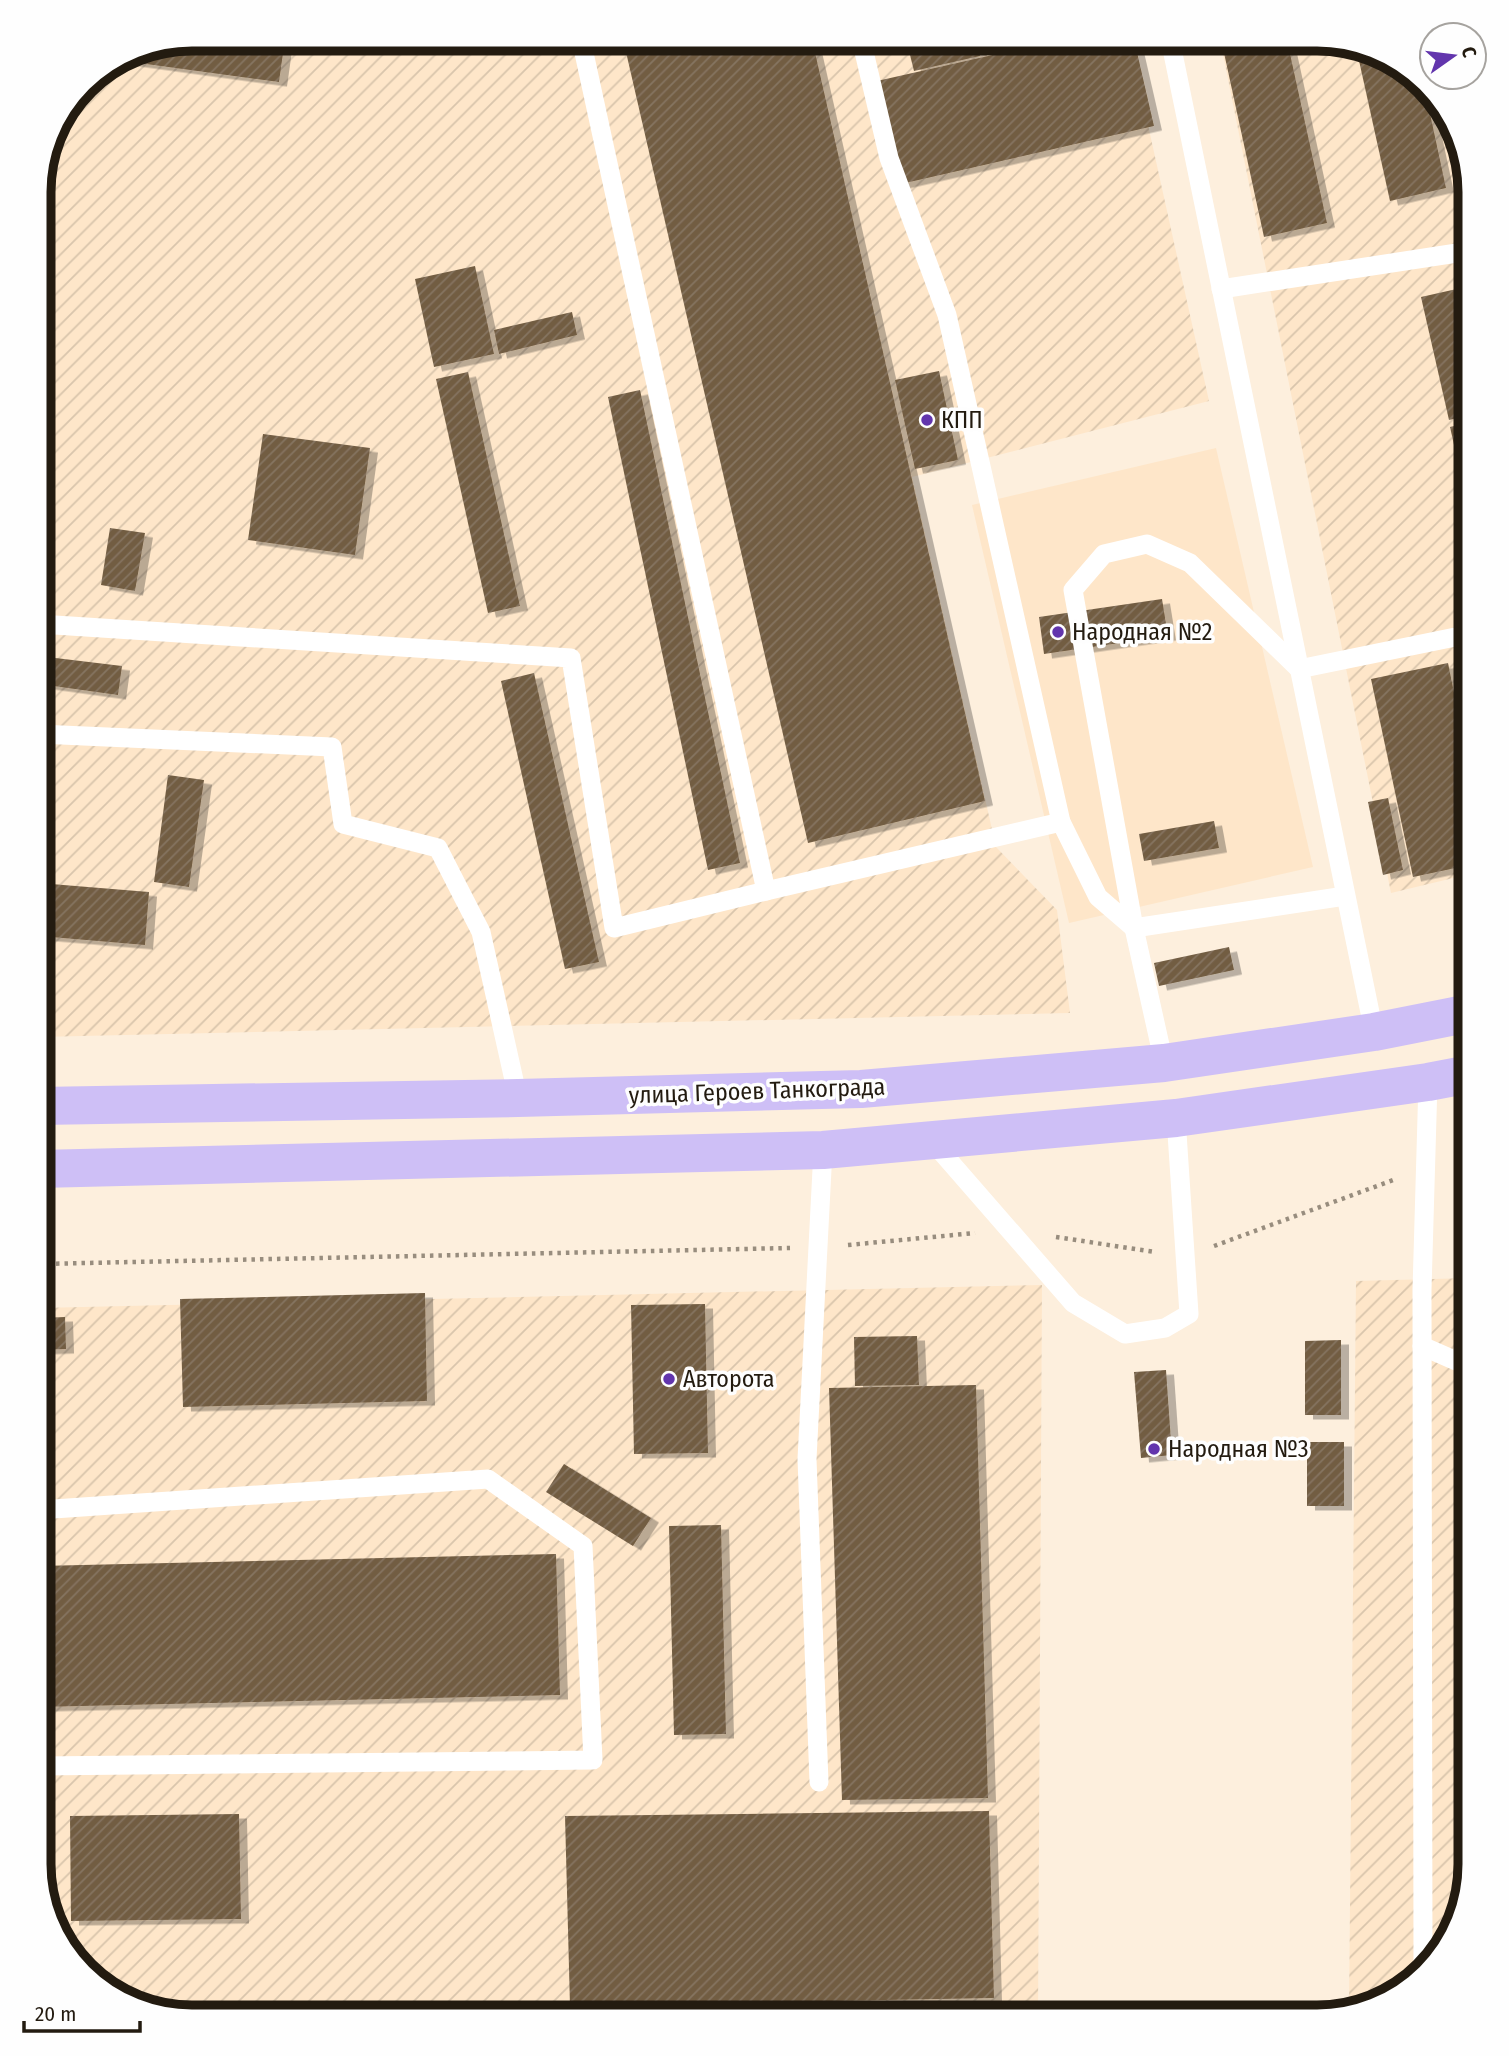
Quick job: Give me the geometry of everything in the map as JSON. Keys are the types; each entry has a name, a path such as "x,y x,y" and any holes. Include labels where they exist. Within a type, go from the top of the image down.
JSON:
{"main road":[{"name":"улица Героев Танкограда","path":"51,1106 861,1089 1164,1063 1374,1032 1458,1016"},
{"path":"51,1169 822,1150 1176,1118 1458,1076"}],"lane":[{"path":"585,51 766,891"},
{"path":"864,51 889,158 947,315 1061,822 1098,897 1134,928 1345,896"},
{"path":"1172,51 1374,1032"},
{"path":"1221,289 1458,253"},
{"path":"1164,1063 1134,928 1073,590 1104,554 1147,544 1190,563 1299,669"},
{"path":"51,625 571,658 614,928 1061,822"},
{"path":"1299,669 1458,637"},
{"path":"51,735 331,747 343,824 438,848 481,932 518,1098"},
{"path":"1423,1957 1422,1346 1428,1082"},
{"path":"930,1140 1073,1303 1125,1334 1165,1328 1189,1314 1176,1118"},
{"path":"819,1782 807,1460 822,1150"},
{"path":"1422,1346 1458,1361"},
{"path":"51,1509 488,1479 583,1546 593,1760 51,1766"}],"path":[{"path":"51,1264 818,1247 1010,1230 1185,1257 1425,1169 1458,1161"}],"shaded area":[{"path":"192,51 980,51 981,56 1002,51 1132,51 1209,401 912,477 996,847 1057,910 1070,1013 51,1037 51,182 65,129 74,113 92,92 113,74 146,58"},
{"path":"1222,51 1327,51 1345,53 1380,65 1403,80 1429,106 1448,138 1453,155 1458,192 1458,877 1391,893"},
{"path":"1216,448 1313,867 1069,923 972,505"},
{"path":"1458,1278 1458,1865 1457,1883 1448,1918 1429,1950 1417,1964 1388,1986 1371,1995 1349,2001 1356,1281"},
{"path":"1042,1285 1038,2005 182,2005 138,1995 106,1976 92,1964 70,1935 61,1918 52,1883 51,1308"}],"building":[{"path":"283,51 279,82 135,62 173,52"},
{"path":"626,51 815,51 985,801 808,843"},
{"path":"909,51 979,51 980,56 914,71"},
{"path":"1011,51 1137,51 1154,126 901,184 877,81"},
{"path":"1224,51 1289,51 1327,223 1264,237"},
{"path":"1358,57 1380,65 1403,80 1428,105 1446,188 1390,201"},
{"path":"475,266 494,354 434,367 415,279"},
{"path":"1458,289 1458,418 1449,420 1421,297"},
{"path":"572,312 577,335 499,354 494,330"},
{"name":"КПП","path":"939,371 958,460 915,469 895,380"},
{"path":"468,372 520,606 488,613 436,379"},
{"path":"640,390 740,863 708,870 608,397"},
{"path":"1458,425 1458,463 1450,427"},
{"path":"263,434 370,448 355,555 248,540"},
{"path":"110,528 145,533 135,591 101,585"},
{"path":"1162,599 1168,636 1044,654 1039,617"},
{"path":"51,657 122,666 118,695 51,686"},
{"path":"1448,663 1458,712 1458,868 1413,877 1371,679"},
{"path":"534,673 599,962 565,969 501,681"},
{"path":"168,775 204,780 189,887 154,882"},
{"path":"1388,798 1403,870 1383,875 1368,802"},
{"path":"1214,821 1219,848 1144,861 1139,834"},
{"path":"51,884 149,892 145,945 51,937"},
{"path":"1229,947 1234,970 1159,986 1154,963"},
{"path":"425,1293 427,1401 183,1407 180,1299"},
{"name":"Авторота","path":"705,1304 708,1453 634,1454 631,1305"},
{"path":"65,1317 66,1349 51,1350 51,1318"},
{"path":"917,1336 919,1385 855,1386 854,1337"},
{"path":"1341,1340 1341,1415 1305,1415 1305,1341"},
{"path":"1166,1370 1172,1455 1141,1458 1134,1372"},
{"path":"976,1385 988,1798 842,1800 829,1388"},
{"path":"1307,1442 1344,1442 1344,1506 1307,1506"},
{"path":"564,1464 651,1518 633,1546 546,1492"},
{"path":"721,1525 726,1734 674,1735 669,1526"},
{"path":"556,1554 560,1695 51,1707 51,1566"},
{"path":"989,1811 994,1998 570,2005 565,1816"},
{"path":"239,1814 241,1919 71,1921 70,1816"}],"place":[{"name":"КПП","path":"927,420"},
{"name":"Народная №2","path":"1058,632"},
{"name":"Авторота","path":"669,1379"},
{"name":"Народная №3","path":"1154,1449"}]}
